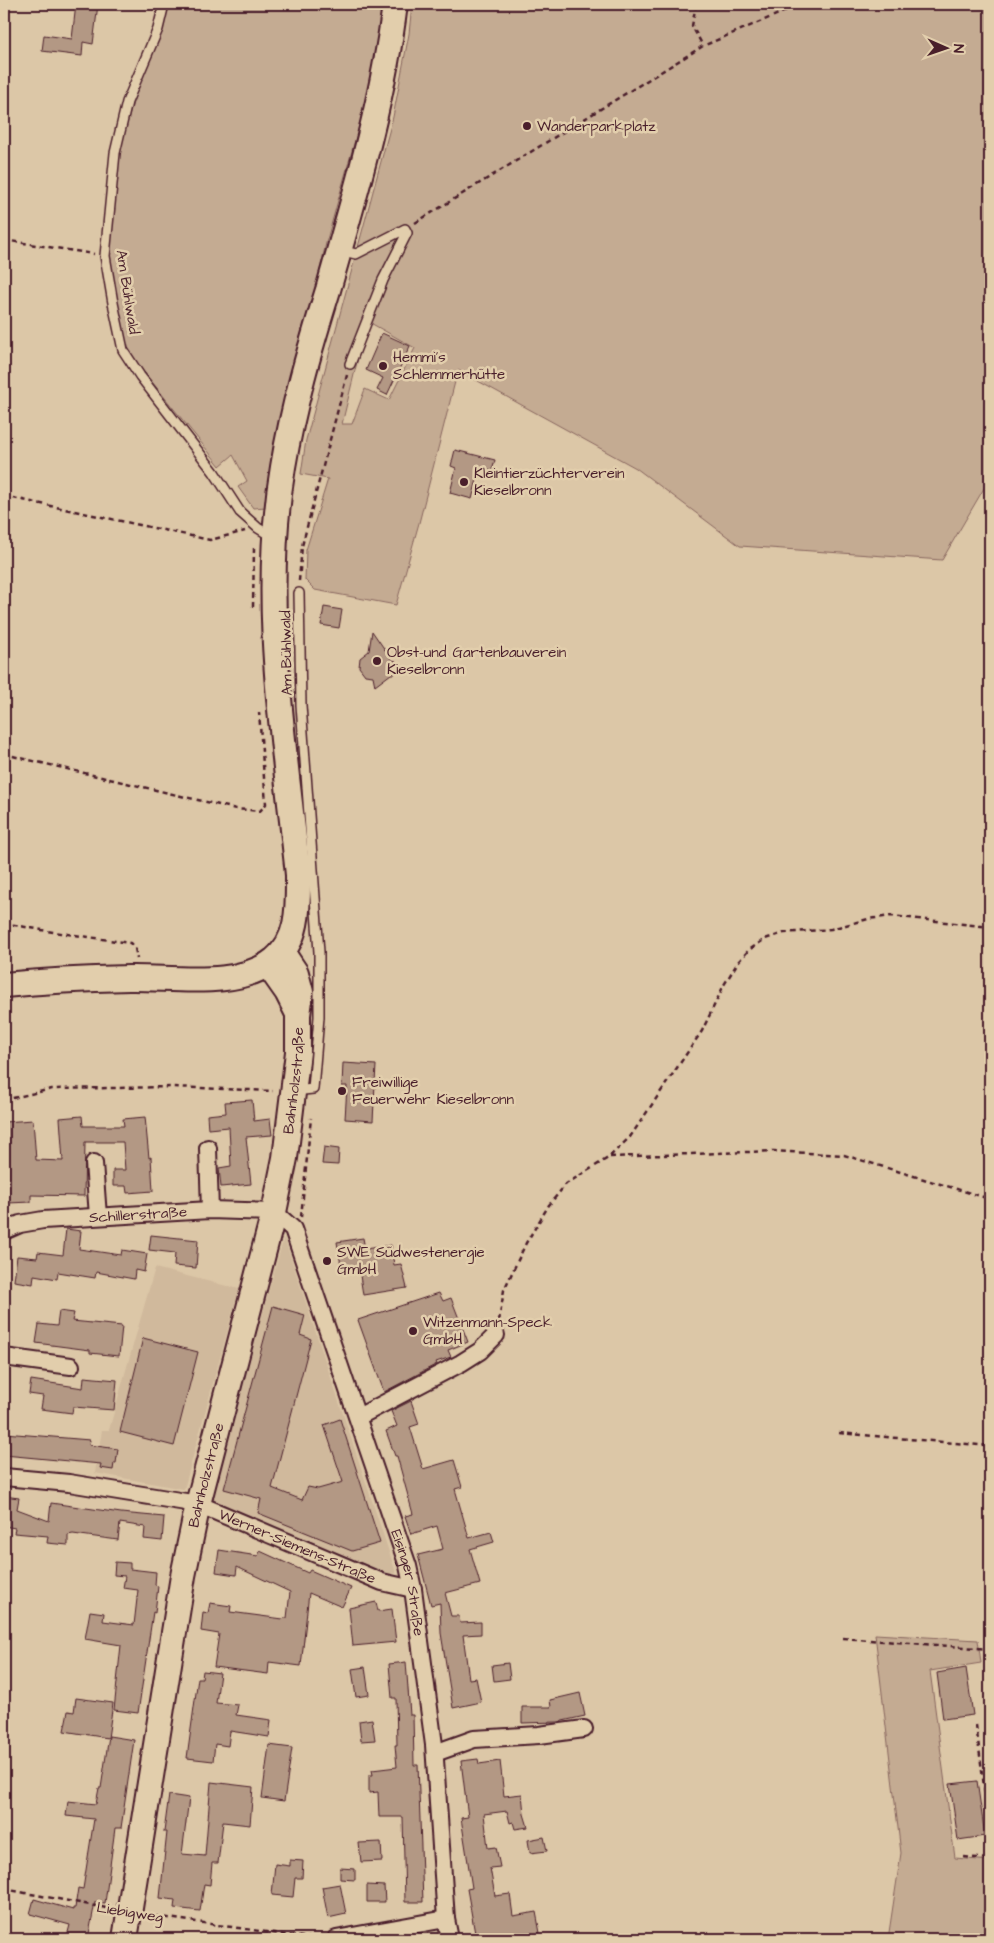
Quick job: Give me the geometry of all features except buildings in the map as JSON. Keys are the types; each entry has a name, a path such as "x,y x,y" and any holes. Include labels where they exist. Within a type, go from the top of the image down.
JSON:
{"street":[{"path":"4,985 138,978 220,978 256,971 275,958 288,942 294,927 298,903 298,875 277,670 273,589 266,533 302,376 339,250 384,83 396,4"},
{"name":"Bahnholzstraße","path":"125,1939 183,1576 198,1504 274,1212 303,1090 298,1052 298,1015 275,958"},
{"path":"208,1148 210,1210"},
{"path":"94,1163 98,1216"},
{"name":"Schillerstraße","path":"4,1231 20,1224 43,1220 98,1216 210,1210 274,1212"},
{"name":"Eisinger Straße","path":"274,1212 293,1230 408,1566 413,1589 435,1753 446,1919 450,1939"},
{"path":"358,1417 461,1363 480,1351 496,1335"},
{"path":"4,1357 70,1366"},
{"name":"Werner-Siemens-Straße","path":"4,1477 69,1483 198,1504 382,1582 413,1589"},
{"path":"435,1753 474,1739 539,1735 584,1729"},
{"path":"336,1939 446,1919"}],"lane":[{"name":"Am Bühlwald","path":"164,4 158,29 127,102 115,153 105,256 113,302 123,350 140,376 214,472 240,512 266,533"},
{"path":"339,250 356,254 406,231"},
{"path":"350,364 383,280 406,231"},
{"name":"Am Bühlwald","path":"299,593 301,705 319,952 319,1017 303,1090"}],"path":[{"path":"696,4 692,26 703,46"},
{"path":"406,231 703,46 802,4"},
{"path":"4,240 105,256"},
{"name":"Am Bühlwald","path":"299,593 302,546 350,364"},
{"path":"4,496 210,540 266,533"},
{"path":"4,754 236,809 260,811 266,804 260,720"},
{"path":"496,1335 504,1290 526,1243 550,1205 566,1184 608,1158 630,1137 702,1031 724,985 738,962 749,950 765,939 784,933 831,929 868,919 892,916 990,927"},
{"path":"4,923 130,944 135,948 138,978"},
{"path":"4,1100 52,1089 303,1090 300,1224 293,1230"},
{"path":"608,1158 774,1151 844,1154 990,1199"},
{"path":"839,1433 990,1446"},
{"path":"843,1638 990,1649"},
{"path":"976,1725 990,1832"},
{"path":"964,1857 990,1859"},
{"name":"Liebigweg","path":"4,1889 129,1912 316,1939"}],"shaded area":[{"path":"169,4 386,4 375,69 326,243 266,507 253,508 238,487 247,481 233,455 220,466 127,351 109,255 119,153 137,88 161,32"},
{"path":"412,4 990,4 990,478 942,560 740,546 636,468 458,370 396,605 315,590 305,580 306,550 328,479 301,474 306,440 393,117 409,34","holes":["367,321 415,348 389,400 365,389 352,424 342,424"]},
{"path":"284,1237 396,1573 382,1573 210,1500"},
{"path":"155,1268 239,1289 184,1489 95,1473 102,1430 109,1430"},
{"path":"875,1634 978,1640 981,1663 930,1671 955,1858 990,1861 990,1939 888,1939 901,1853"}],"place":[{"name":"Wanderparkplatz","path":"527,126"},
{"name":"Hemmi's Schlemmerhütte","path":"383,366"},
{"name":"Kleintierzüchterverein Kieselbronn","path":"464,482"},
{"name":"Obst-und Gartenbauverein Kieselbronn","path":"377,661"},
{"name":"Freiwillige Feuerwehr Kieselbronn","path":"342,1091"},
{"name":"SWE Südwestenergie GmbH","path":"327,1261"},
{"name":"Witzenmann-Speck GmbH","path":"413,1331"}]}
